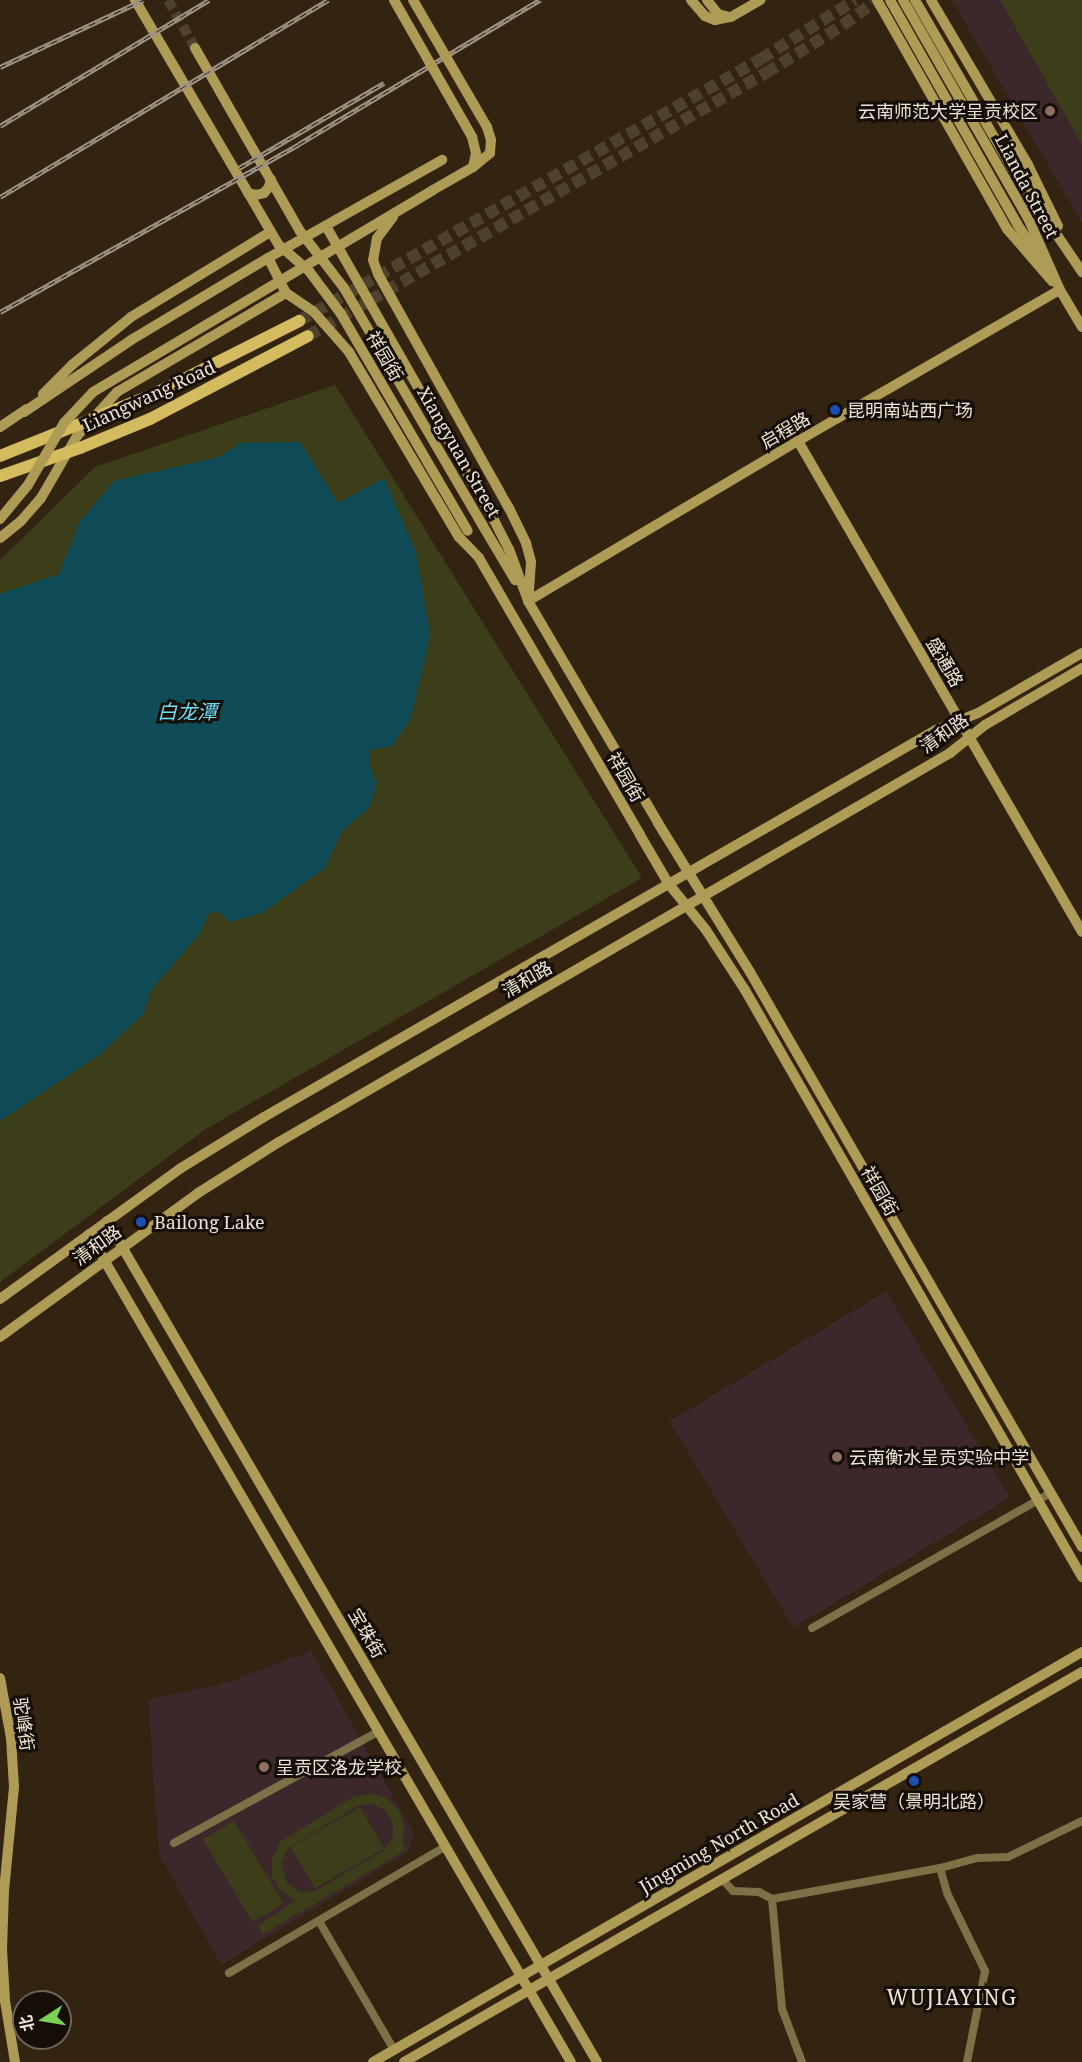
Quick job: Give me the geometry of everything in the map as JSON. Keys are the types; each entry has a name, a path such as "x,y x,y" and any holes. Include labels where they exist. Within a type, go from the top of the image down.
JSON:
{"main road":[{"name":"祥园街","path":"135,0 270,232 279,245 309,271 341,314 468,531 479,558 668,883 706,930 744,990 1082,1577"},
{"path":"394,0 472,137 476,153 472,167"},
{"path":"0,519 28,485 64,423 93,392 472,167 490,153 491,140 487,128 413,0"},
{"path":"691,0 705,16 715,20 731,17 761,0"},
{"path":"707,0 721,16 731,17"},
{"path":"878,0 1007,229 1060,290"},
{"path":"890,0 1017,224 1060,290"},
{"name":"Lianda Street","path":"903,0 1029,218 1060,290 1082,327"},
{"name":"Lianda Street","path":"915,0 1015,174 1082,272"},
{"path":"932,0 1028,165 1074,258"},
{"path":"195,48 271,179 264,193 256,195 248,193"},
{"path":"0,427 131,340 268,258 442,160"},
{"name":"Xiangyuan Street","path":"271,179 300,231 344,288 528,601"},
{"path":"402,208 387,222 376,237 373,260 378,274 509,508 526,543 531,562 528,601"},
{"path":"326,226 494,520 509,549 528,601"},
{"path":"24,412 72,365 131,317 270,232"},
{"path":"268,258 286,293 313,311 350,352 459,537 479,558"},
{"name":"启程路","path":"528,601 798,441 1060,290"},
{"path":"0,538 21,521 40,498 77,436 117,392 286,293"},
{"name":"Liangwang Road","path":"0,456 153,395 299,321"},
{"name":"Liangwang Road","path":"0,476 80,448 150,419 308,336"},
{"name":"盛通路","path":"798,441 1082,932"},
{"name":"祥园街","path":"528,601 687,873 750,972 1082,1547"},
{"name":"清和路","path":"0,1299 182,1168 264,1117 936,730 978,713 1082,653"},
{"name":"清和路","path":"0,1336 198,1193 279,1142 950,753 985,725 1082,668"},
{"name":"宝珠街","path":"107,1221 597,2062"},
{"path":"89,1234 571,2062"},
{"name":"Jingming North Road","path":"373,2062 1082,1652"},
{"name":"Jingming North Road","path":"404,2062 1082,1672"},
{"name":"驼峰街","path":"0,1678 11,1738 14,1788 2,1949 5,2001 15,2062"}],"street":[{"path":"812,1629 1051,1493"},
{"path":"174,1843 379,1731"},
{"path":"722,1879 734,1891 759,1892 772,1899 940,1868 978,1858 1008,1857 1082,1821"},
{"path":"229,1973 446,1846"},
{"path":"940,1868 947,1893 985,1971 967,2062"},
{"path":"772,1899 782,2009 802,2062"},
{"path":"319,1921 394,2050"}],"shaded area":[{"name":"云南师范大学呈贡校区","path":"952,0 1082,0 1082,223"},
{"path":"1000,0 1082,0 1082,145"},
{"path":"335,385 642,878 206,1129 0,1282 0,560 95,467"},
{"name":"云南衡水呈贡实验中学","path":"886,1291 1010,1498 793,1628 669,1421"},
{"name":"呈贡区洛龙学校","path":"311,1651 414,1834 408,1852 221,1965 159,1854 148,1699 226,1683"},
{"path":"371,1793 385,1797 399,1810 404,1827 402,1842 406,1850 263,1934 258,1925 296,1901 280,1890 272,1877 272,1859 280,1842 353,1797","holes":["371,1804 384,1809 393,1823 393,1837 385,1850 315,1891 301,1892 287,1883 281,1864 288,1848 357,1806"]},
{"path":"360,1807 384,1849 315,1889 291,1847"},
{"path":"234,1821 283,1903 253,1922 203,1840"}],"water":[{"name":"白龙潭","path":"300,442 338,503 384,478 416,552 430,635 411,718 392,746 370,750 369,765 377,783 369,808 342,831 325,868 262,913 230,922 217,911 208,914 200,933 152,989 143,1014 99,1055 0,1121 0,594 59,574 80,521 114,481 219,457 241,443"}],"tunnel":[{"path":"168,0 195,48"},
{"path":"299,321 761,59 855,0"},
{"path":"308,336 766,73 843,25 877,0"}],"railway":[{"path":"0,67 143,0"},
{"path":"0,126 209,0"},
{"path":"0,197 328,0"},
{"path":"0,312 299,144 540,0"},
{"path":"239,168 384,83"}],"place":[{"name":"云南师范大学呈贡校区","path":"1050,111"},
{"name":"昆明南站西广场","path":"835,410"},
{"name":"Bailong Lake","path":"141,1222"},
{"name":"云南衡水呈贡实验中学","path":"837,1457"},
{"name":"呈贡区洛龙学校","path":"264,1767"},
{"name":"吴家营（景明北路）","path":"914,1781"}],"district":[{"name":"WUJIAYING","path":"952,1997"}]}
